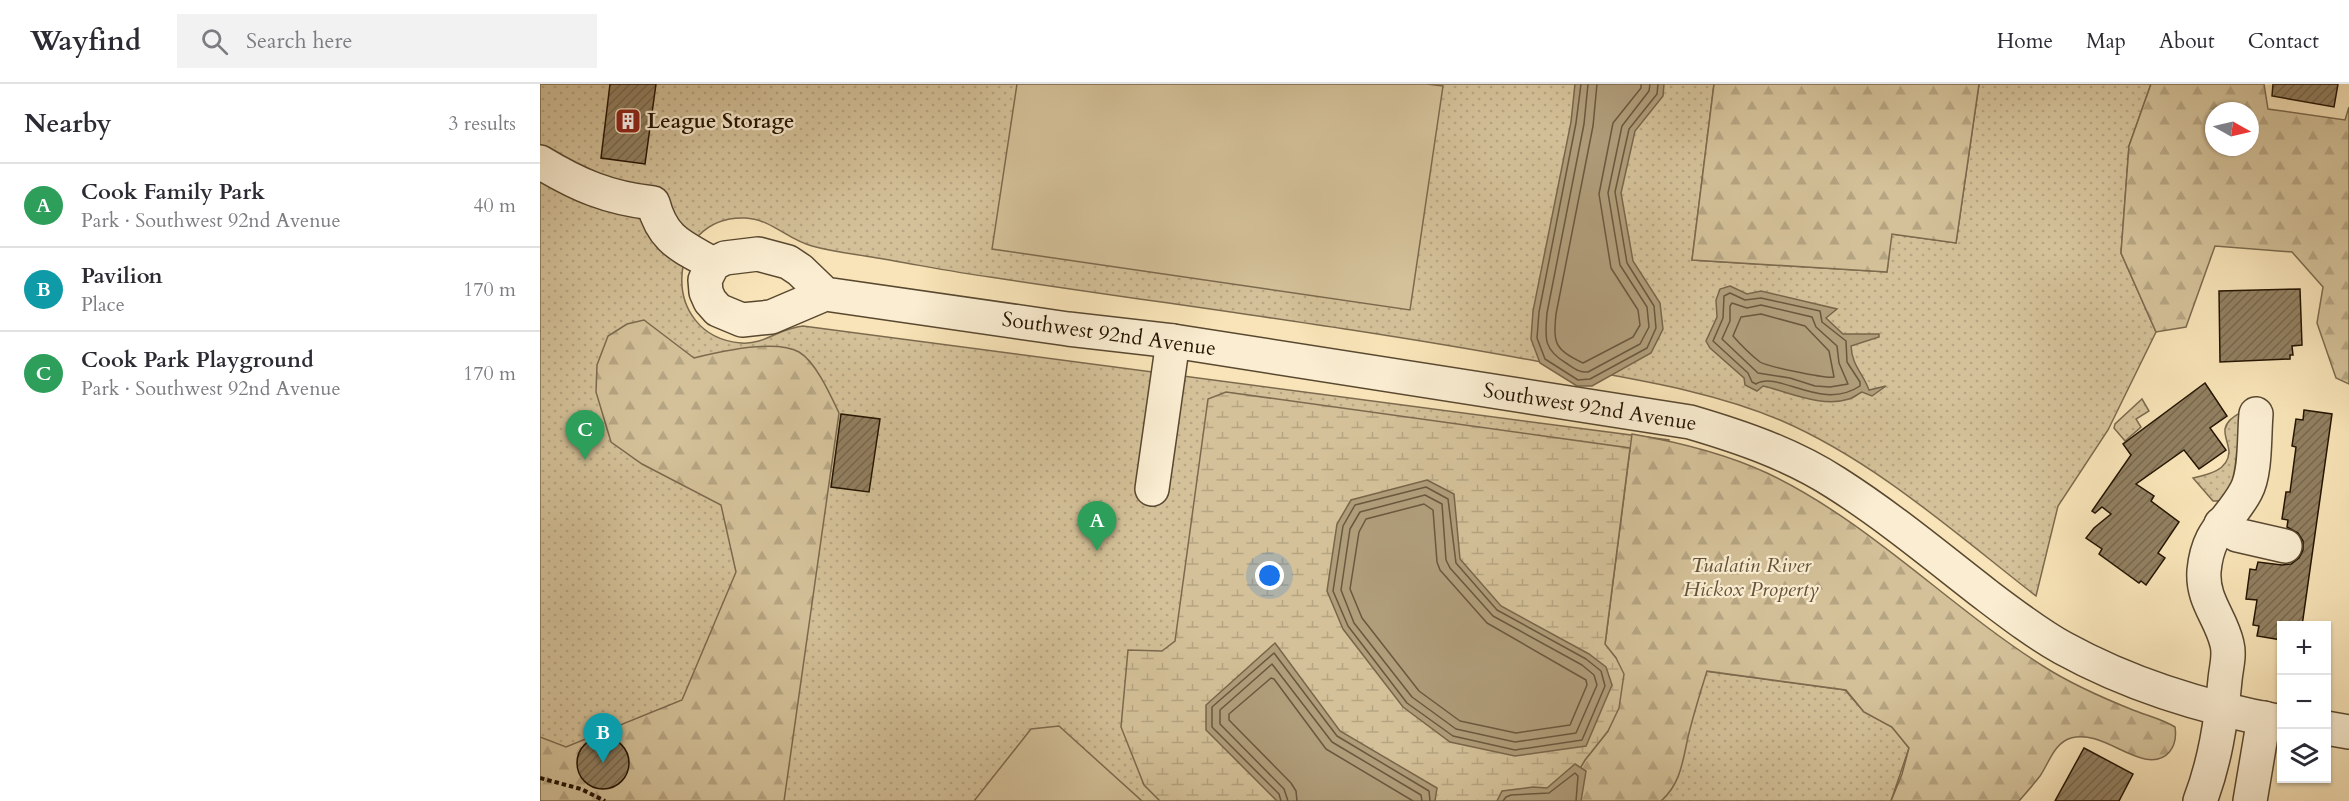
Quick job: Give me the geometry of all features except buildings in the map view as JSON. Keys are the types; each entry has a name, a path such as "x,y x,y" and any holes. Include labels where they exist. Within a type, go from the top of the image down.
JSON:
{"street":[{"path":"540,162 585,187 628,200 653,203 661,226 671,239 682,248 713,264"},
{"path":"740,254 773,257 800,270 825,294 778,315 756,320 742,320 718,310 706,292 705,280 713,264 725,258 740,254"},
{"name":"Southwest 92nd Avenue","path":"825,294 1045,326 1173,341 1690,422 1755,442 1800,462 1835,482 1998,603 2062,647 2166,694 2223,710 2273,720"},
{"path":"1152,489 1173,341"},
{"path":"2200,801 2211,771 2223,710 2228,646 2222,627 2210,607 2205,590 2204,572 2208,550 2216,530 2247,489 2252,472 2256,414"},
{"path":"2221,524 2238,535 2285,546"},
{"path":"2250,801 2273,720"},
{"path":"2331,729 2349,732"}],"path":[{"path":"540,778 581,789 605,801"}],"green space":[{"path":"540,84 1714,84 1692,260 1887,272 1891,234 1956,243 1979,84 2151,84 2129,146 2121,253 2156,332 2108,430 2058,506 2036,596 1944,523 1849,456 1780,420 1722,400 1632,379 1473,350 976,275 836,251 803,243 754,219 718,222 699,235 687,254 682,277 685,300 695,320 714,335 741,343 765,339 794,327 803,326 1669,440 1638,662 1845,690 1864,712 1892,727 1909,748 1891,801 540,801"},
{"path":"1017,84 1427,84 1443,86 1410,310 992,249"},
{"path":"1714,84 1979,84 1956,243 1892,234 1887,272 1692,260"},
{"path":"2151,84 2264,84 2268,109 2345,120 2349,107 2349,384 2336,378 2317,323 2323,287 2292,252 2215,246 2186,327 2156,332 2121,253 2129,146"},
{"path":"644,320 694,358 732,350 762,347 789,348 799,352 817,371 839,413 784,801 540,801 540,737 566,747 682,700 736,572 721,505 642,464 611,442 596,392 597,365 608,336 627,324"},
{"path":"1226,392 1630,448 1605,644 1616,658 1624,674 1619,708 1608,731 1585,760 1561,801 1160,801 1144,785 1121,727 1128,650 1162,651 1175,641 1208,399"},
{"path":"2142,399 2149,411 2136,419 2141,427 2125,441 2114,428 2115,424"},
{"path":"2241,412 2237,478 2221,501 2213,501 2193,478 2216,471 2225,464 2229,452 2225,429 2229,421"},
{"name":"Tualatin River Hickox Property","path":"1632,434 1718,454 1767,473 1805,493 1875,540 1974,617 2043,666 2087,690 2175,727 2173,747 2165,756 2153,760 2136,756 2099,740 2071,738 2060,744 2040,776 2019,801 1891,801 1909,748 1892,727 1864,712 1846,690 1707,671 1678,777 1661,801 1561,801 1585,760 1608,731 1616,658 1605,645"},
{"path":"1059,726 1142,801 974,801 1031,729"}],"water":[{"path":"1575,84 1664,84 1663,96 1635,131 1621,193 1633,261 1660,303 1663,329 1651,353 1592,386 1577,386 1540,363 1531,339 1533,311 1571,122"},
{"path":"1730,286 1747,294 1761,291 1837,309 1826,318 1843,334 1879,334 1879,337 1851,346 1856,364 1869,390 1886,386 1872,396 1862,392 1849,399 1828,402 1763,386 1757,391 1745,385 1744,378 1710,348 1706,341 1717,317 1716,300 1720,289"},
{"path":"1427,480 1454,494 1460,559 1501,606 1589,654 1606,667 1612,685 1586,746 1515,756 1450,742 1403,707 1343,629 1327,591 1337,524 1351,500"},
{"path":"1275,643 1340,731 1437,788 1435,801 1277,801 1206,730 1206,705"},
{"path":"1575,764 1586,771 1581,801 1497,801 1502,791 1533,787 1547,788"}],"place":[{"name":"League Storage","path":"628,121"},
{"name":"Cook Park Playground","path":"585,460"},
{"name":"Cook Family Park","path":"1097,551"},
{"name":"Pavilion","path":"603,763"}]}
